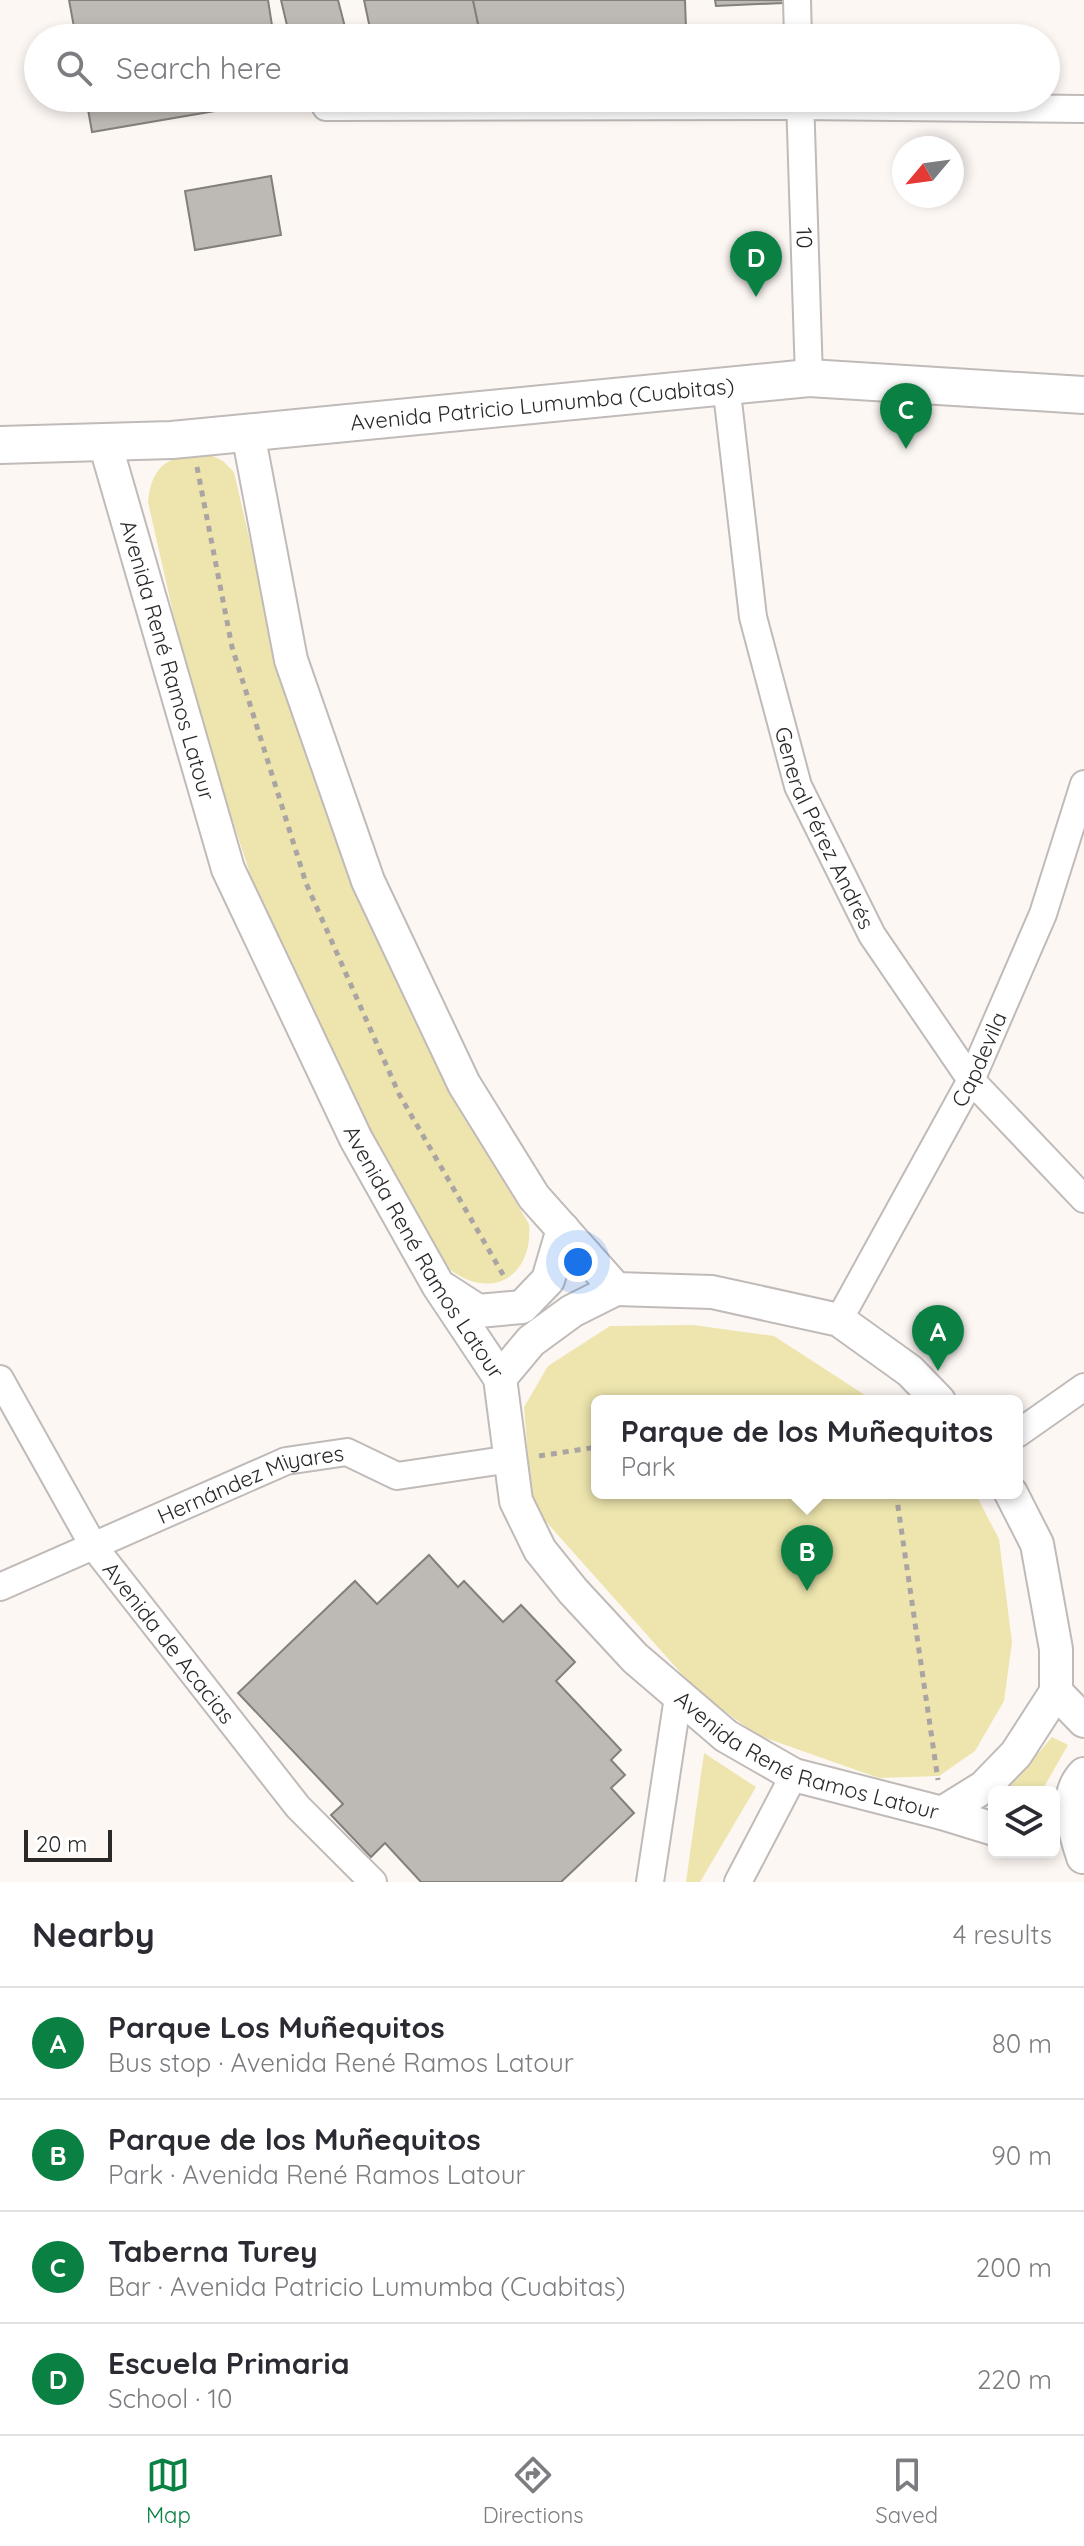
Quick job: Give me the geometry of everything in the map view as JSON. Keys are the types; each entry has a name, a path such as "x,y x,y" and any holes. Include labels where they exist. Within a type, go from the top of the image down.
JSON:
{"main road":[{"name":"Avenida Patricio Lumumba (Cuabitas)","path":"0,445 105,443 248,433 809,378 1084,395"}],"street":[{"path":"797,0 798,24"},
{"path":"1060,108 1084,109"},
{"name":"10","path":"800,112 809,378"},
{"name":"General Pérez Andrés","path":"726,384 753,617 798,786 872,935 971,1080 1084,1199"},
{"path":"248,433 291,660 368,881 464,1084 534,1197 616,1289"},
{"name":"Avenida René Ramos Latour","path":"105,443 228,869 356,1139 438,1285 500,1378 516,1501 540,1550 635,1658 726,1736 794,1775 988,1827"},
{"name":"Capdevila","path":"839,1320 971,1080 1043,914 1084,784"},
{"path":"438,1285 478,1311 522,1307 548,1280 563,1229"},
{"path":"500,1378 531,1341 572,1311 616,1289 712,1292 839,1320 910,1371 933,1395"},
{"name":"Avenida de Acacias","path":"0,1379 94,1547 298,1807 373,1882"},
{"path":"1023,1430 1084,1387"},
{"name":"Hernández Miyares","path":"0,1587 286,1461 347,1452 397,1476 511,1459"},
{"path":"942,1813 984,1787 1016,1754 1056,1692 1056,1649 1037,1544 1014,1499"},
{"path":"1056,1692 1084,1721"},
{"path":"650,1882 678,1697"},
{"path":"1084,1774 1076,1782 1071,1816 1084,1858"},
{"path":"738,1882 794,1775"},
{"path":"1060,1850 1084,1858"}],"path":[{"path":"194,452 232,647 306,883 399,1094 506,1279"},
{"path":"511,1459 591,1448"},
{"path":"897,1499 942,1813"}],"shaded area":[{"path":"209,454 223,461 234,472 280,672 345,869 452,1095 529,1224 529,1243 524,1258 517,1270 506,1279 479,1283 448,1268 368,1133 259,901 192,697 148,502 154,477 166,463 184,456"},
{"path":"693,1325 774,1336 865,1395 591,1395 591,1499 978,1499 999,1539 1012,1642 1004,1701 975,1751 939,1776 879,1778 757,1735 697,1691 532,1506 524,1407 548,1366 610,1326"},
{"path":"1052,1737 1068,1745 1045,1786 1010,1786"},
{"path":"704,1753 756,1787 700,1882 686,1882"}],"building":[{"path":"69,0 268,0 272,24 73,24"},
{"path":"281,0 338,0 344,24 287,24"},
{"path":"364,0 473,0 478,24 369,24"},
{"path":"473,0 685,0 686,24 478,24"},
{"path":"715,0 783,0 783,3 716,6"},
{"path":"88,112 209,112 92,132"},
{"path":"271,176 281,235 195,250 185,191"},
{"path":"429,1555 458,1587 464,1581 503,1622 521,1605 575,1662 556,1681 621,1750 611,1760 625,1775 611,1788 634,1813 561,1882 421,1882 385,1843 371,1857 331,1815 343,1804 238,1693 355,1581 377,1604"}],"place":[{"name":"Escuela Primaria","path":"756,297"},
{"name":"Taberna Turey","path":"906,449"},
{"name":"Parque Los Muñequitos","path":"938,1371"},
{"name":"Parque de los Muñequitos","path":"807,1591"}]}
